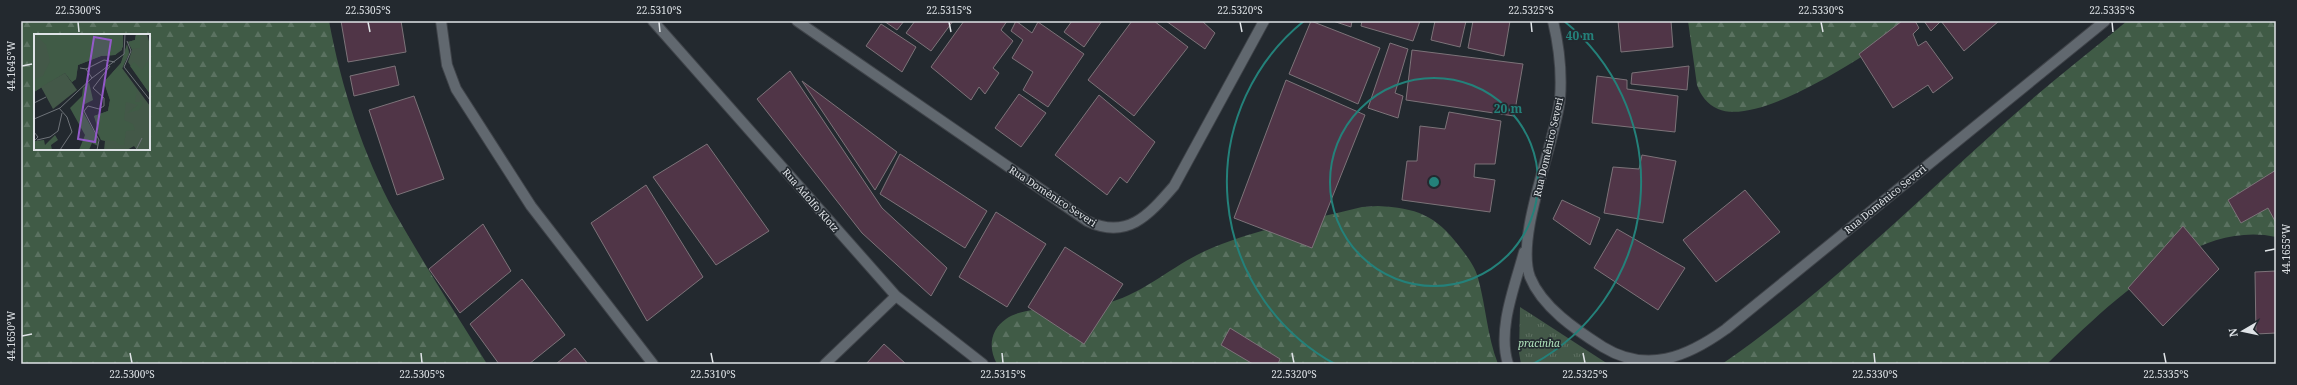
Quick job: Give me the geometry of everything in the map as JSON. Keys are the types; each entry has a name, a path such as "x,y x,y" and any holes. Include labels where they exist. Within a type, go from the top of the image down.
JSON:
{"street":[{"path":"441,21 447,65 456,89 530,206 653,364"},
{"name":"Rua Adolfo Klotz","path":"653,21 896,296 983,364"},
{"name":"Rua Domênico Severi","path":"797,21 1087,221 1100,227 1115,229 1130,225 1145,216 1174,186 1264,21"},
{"name":"Rua Domênico Severi","path":"1508,364 1505,335 1507,320 1560,99 1560,62 1552,21"},
{"name":"Rua Domênico Severi","path":"1530,225 1527,252 1529,275 1537,291 1549,306 1574,326 1609,350 1624,357 1653,363 1689,350 1726,329 2105,21"},
{"path":"825,364 896,296"}],"green space":[{"path":"21,21 329,21 340,70 354,120 383,191 417,251 487,364 21,364"},
{"path":"1688,21 1915,21 1820,82 1762,107 1738,112 1714,107 1700,93 1697,85"},
{"path":"2127,21 2276,21 2276,237 2244,235 2213,241 2181,255 2151,274 2121,296 2094,319 2047,364 1722,364 1758,338 1830,281 2016,113"},
{"path":"1378,206 1414,211 1424,215 1442,227 1464,253 1473,265 1477,274 1491,342 1498,364 997,364 994,358 992,352 992,340 994,334 1001,323 1015,314 1039,309 1092,306 1117,300 1143,288 1205,251 1224,243 1282,226 1362,207"},
{"name":"pracinha","path":"1520,307 1608,364 1521,364 1519,353"}],"building":[{"path":"341,21 401,21 406,52 348,62"},
{"path":"884,21 904,21 897,30"},
{"path":"915,21 953,21 931,51 906,33"},
{"path":"964,21 1007,21 1001,30 1013,41 993,68 999,73 985,94 979,87 971,100 931,67"},
{"path":"1016,21 1032,33 1038,22 1084,54 1048,107 1023,90 1033,72 1012,58 1023,40 1011,31"},
{"path":"1072,21 1102,21 1084,47 1064,32"},
{"path":"1132,21 1154,21 1188,47 1134,116 1088,80"},
{"path":"1166,21 1202,21 1215,33 1205,49"},
{"path":"1311,21 1380,48 1358,104 1289,74"},
{"path":"1333,21 1352,21 1351,27"},
{"path":"1362,21 1420,21 1413,41 1361,26"},
{"path":"1435,21 1466,21 1460,47 1431,40"},
{"path":"1473,21 1510,21 1504,56 1468,48"},
{"path":"1618,21 1671,21 1673,47 1621,52"},
{"path":"1902,21 1915,21 1919,28 1913,34 1918,46 1926,41 1953,78 1933,93 1928,85 1893,108 1859,54"},
{"path":"1924,21 1941,21 1931,31"},
{"path":"1941,21 1999,21 1964,51"},
{"path":"881,24 916,47 902,72 866,46"},
{"path":"1390,43 1408,49 1395,93 1403,96 1398,118 1368,108"},
{"path":"1412,50 1523,64 1514,116 1406,100"},
{"path":"395,66 399,85 354,96 350,76"},
{"path":"1689,66 1687,90 1631,84 1632,73"},
{"path":"790,71 882,208 947,268 931,296 862,233 757,99"},
{"path":"1597,76 1627,80 1627,89 1678,96 1675,132 1592,123"},
{"path":"1286,80 1365,115 1312,248 1234,218"},
{"path":"802,81 897,152 875,190"},
{"path":"1019,94 1046,113 1021,147 995,128"},
{"path":"1099,95 1155,142 1127,183 1120,177 1107,195 1055,155"},
{"path":"414,96 444,179 397,195 369,110"},
{"path":"1449,112 1501,121 1495,164 1475,164 1474,177 1495,180 1490,212 1402,200 1407,161 1417,161 1420,126 1445,129"},
{"path":"707,144 769,231 716,265 653,177"},
{"path":"900,154 987,211 965,248 880,194"},
{"path":"1642,155 1676,161 1663,223 1604,213 1613,167 1639,169"},
{"path":"2276,170 2276,223 2268,208 2241,223 2228,200"},
{"path":"646,185 703,277 647,321 591,223"},
{"path":"1745,190 1780,232 1716,282 1683,240"},
{"path":"1562,200 1600,218 1590,245 1553,219"},
{"path":"996,212 1046,244 1007,307 959,277"},
{"path":"483,224 511,271 460,313 429,269"},
{"path":"2183,226 2219,269 2163,326 2128,288"},
{"path":"1617,229 1685,268 1658,310 1594,268"},
{"path":"1065,247 1123,284 1084,344 1028,307"},
{"path":"2276,271 2276,333 2256,334 2255,272"},
{"path":"522,279 565,335 529,364 499,364 470,324"},
{"path":"1230,328 1280,359 1278,364 1253,364 1221,345"},
{"path":"884,344 906,364 866,364"},
{"path":"575,348 588,364 556,364"}]}
